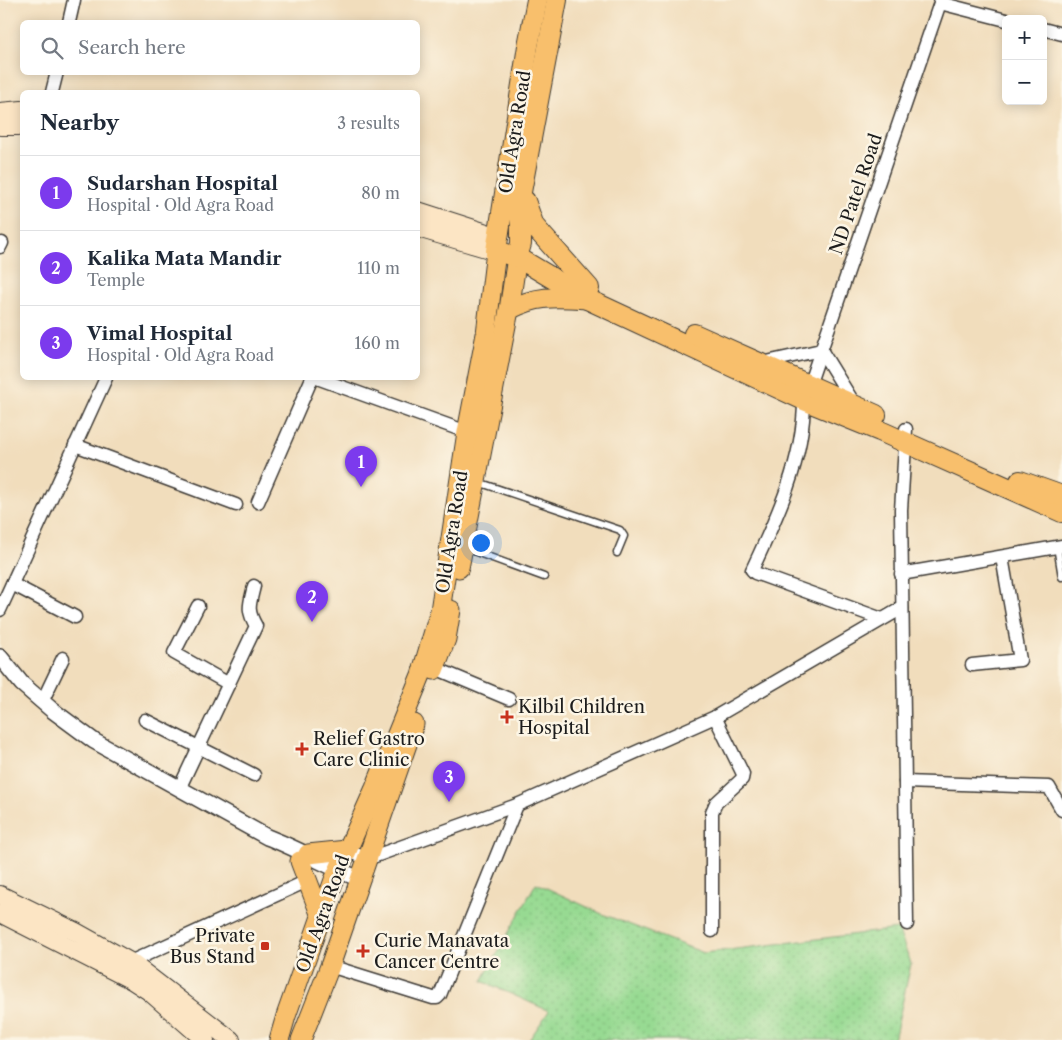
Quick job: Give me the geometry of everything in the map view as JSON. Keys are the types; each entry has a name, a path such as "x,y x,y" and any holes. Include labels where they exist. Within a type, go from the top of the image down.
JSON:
{"highway":[{"name":"Old Agra Road","path":"497,244 537,0"},
{"name":"Old Agra Road","path":"519,251 521,192 556,0"},
{"path":"521,192 534,226 588,294 762,363 807,392 856,406 906,436 1062,512"},
{"path":"497,244 519,251 588,294 807,392 880,431 906,436 1026,484 1062,496"}],"main road":[{"path":"0,112 20,110"},
{"path":"0,126 20,126"},
{"path":"420,212 497,244"},
{"path":"420,228 497,244"},
{"name":"Old Agra Road","path":"301,1040 330,966 446,639 463,547 468,480 467,432 486,334 497,244"},
{"name":"Old Agra Road","path":"279,1040 335,875 375,788 421,674 440,612 468,480 509,310 519,251"},
{"path":"509,310 525,302 551,297 588,294"},
{"path":"321,916 307,881 304,857 347,850"},
{"path":"0,895 76,932 130,962 202,1034"},
{"path":"0,913 132,980 202,1034 231,1040"}],"street":[{"path":"69,20 74,0"},
{"path":"940,2 1002,19"},
{"name":"ND Patel Road","path":"882,619 753,572 752,570 785,498 803,427 807,392 940,2"},
{"path":"1047,30 1062,34"},
{"path":"52,90 55,75"},
{"path":"762,363 821,350 856,406"},
{"path":"0,610 105,380"},
{"path":"258,502 311,380"},
{"path":"323,380 467,432"},
{"path":"906,436 900,510 907,924"},
{"path":"75,445 236,506"},
{"path":"901,574 1059,546"},
{"path":"972,666 1020,660 1002,557"},
{"path":"12,584 75,617"},
{"path":"179,789 256,626 250,615 249,606 254,586"},
{"path":"198,606 174,653 229,684"},
{"path":"347,850 367,859 517,805 715,717 902,608"},
{"path":"0,657 22,684 42,702 94,741 267,837 295,847 304,857 335,875 358,884"},
{"path":"42,702 63,658"},
{"path":"435,668 509,699"},
{"path":"712,932 712,812 716,803 742,779 743,774 715,717"},
{"path":"145,720 254,775"},
{"path":"905,782 1049,787 1062,810"},
{"path":"330,966 437,998 444,986 517,805"},
{"path":"130,962 307,881"}],"lane":[{"path":"468,480 620,530 624,533 624,536 617,553"},
{"path":"1059,546 1062,577"},
{"path":"463,547 544,577"}],"green space":[{"path":"536,883 602,914 704,953 898,929 911,964 894,1040 529,1040 549,1011 482,981"}],"place":[{"name":"Sudarshan Hospital","path":"361,487"},
{"name":"Kalika Mata Mandir","path":"312,622"},
{"name":"Kilbil Children Hospital","path":"507,717"},
{"name":"Relief Gastro Care Clinic","path":"302,749"},
{"name":"Vimal Hospital","path":"449,802"},
{"name":"Private Bus Stand","path":"265,946"},
{"name":"Curie Manavata Cancer Centre","path":"363,951"}]}
